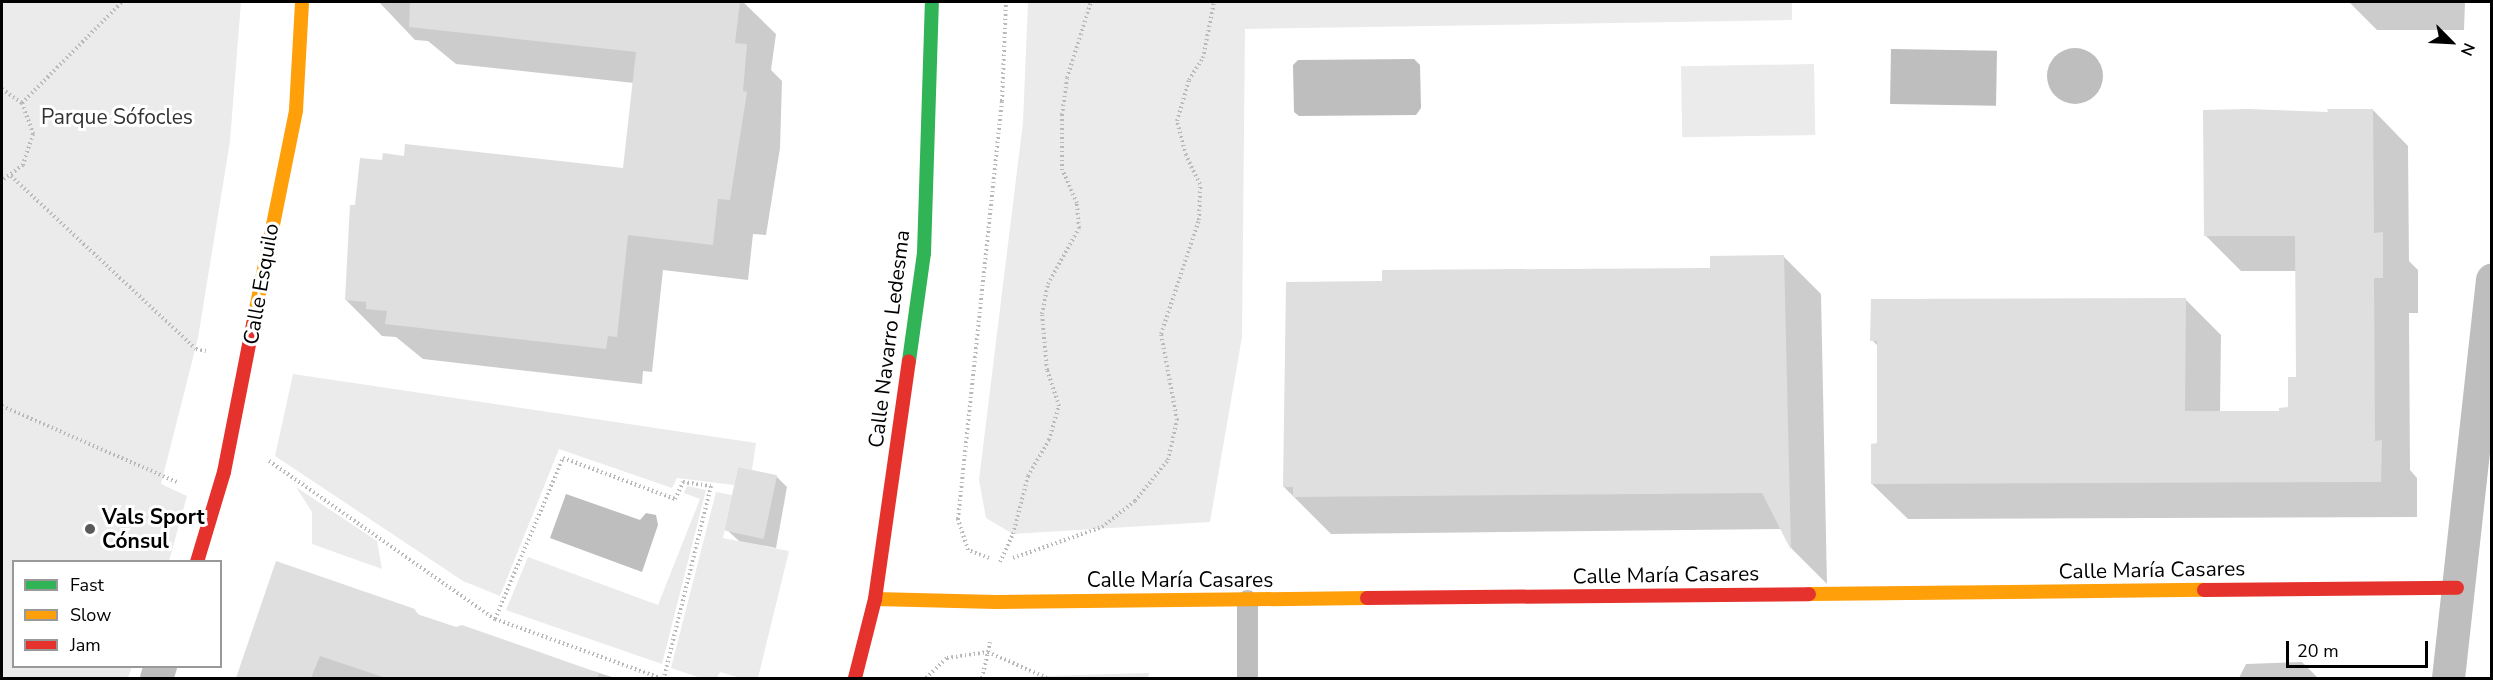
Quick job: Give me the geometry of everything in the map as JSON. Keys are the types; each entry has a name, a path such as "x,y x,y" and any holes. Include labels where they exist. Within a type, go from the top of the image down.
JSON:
{"street":[{"name":"Calle Esquilo","path":"197,560 216,499 248,359 296,110 302,2"},
{"name":"Calle Navarro Ledesma","path":"855,678 875,599 924,253 932,2"},
{"path":"2448,678 2492,279"},
{"name":"Calle María Casares","path":"875,599 996,602 2457,588"}],"lane":[{"path":"1247,600 1247,678"}],"path":[{"path":"22,103 122,2"},
{"path":"1006,2 1002,101 958,519 968,550 1000,562 1102,527 1135,501 1168,460 1177,420 1161,334 1199,220 1200,184 1186,155 1176,121 1189,80 1203,58 1214,2"},
{"path":"982,678 996,602 1000,562 1013,534 1028,476 1049,440 1059,406 1047,370 1042,314 1048,284 1079,228 1077,203 1062,170 1062,115 1067,78 1091,2"},
{"path":"2,89 22,103 33,134 23,165 11,176 2,180"},
{"path":"11,176 196,349 248,359"},
{"path":"2,406 216,499"},
{"path":"274,463 495,619 663,678 711,486 683,482 675,499 563,458 495,619"},
{"path":"926,678 947,658 988,652 1047,678"}],"green space":[{"name":"Parque Sófocles","path":"2,2 241,2 230,141 198,338 161,484 187,496 169,560 12,560 12,668 132,668 128,678 2,678"},
{"path":"1028,2 1792,2 1792,20 1245,29 1242,337 1210,522 1013,534 986,518 979,480 1023,122"},
{"path":"1814,64 1815,135 1682,137 1681,66"},
{"path":"293,374 756,443 752,470 738,467 734,485 677,478 672,488 559,449 500,596 463,581 275,456"},
{"path":"687,486 706,490 662,664 506,610 528,557 658,605 700,499 684,493"},
{"path":"296,487 377,541 382,569 312,544 312,512"},
{"path":"716,492 732,495 723,538 789,551 758,678 740,678 720,672 717,678 701,678 671,668"},
{"path":"1149,673 1148,678 1006,678 1046,676"}],"shaded area":[{"path":"2069,48 2081,48 2095,56 2103,70 2101,87 2095,96 2081,104 2069,104 2052,92 2047,82 2047,70 2059,53"},
{"path":"1891,49 1997,51 1996,106 1890,104"},
{"path":"1414,59 1420,65 1421,108 1416,115 1299,116 1294,112 1293,65 1298,60"},
{"path":"566,494 640,520 646,513 656,515 658,525 642,572 550,538"}],"building":[{"path":"410,2 740,2 735,43 747,44 743,91 747,92 730,200 718,199 713,245 628,235 617,337 608,336 606,349 385,324 387,311 366,309 366,302 345,300 350,205 355,205 360,158 382,160 383,153 404,156 405,144 623,168 636,52 409,27"},
{"path":"2327,109 2373,109 2374,233 2383,232 2383,278 2374,278 2375,441 2382,440 2381,482 1871,484 1871,444 1877,443 1877,341 1870,341 1871,299 2186,298 2185,411 2279,411 2279,408 2288,407 2288,377 2296,377 2295,236 2204,236 2203,110 2328,112"},
{"path":"1784,255 1791,550 1762,493 1293,497 1293,487 1283,487 1286,282 1382,281 1382,270 1710,268 1710,256"},
{"path":"738,467 777,475 764,539 724,531"},
{"path":"276,561 415,609 417,614 456,627 462,625 599,673 598,678 386,678 320,656 311,678 236,678"}],"traffic: fast":[{"path":"909,361 924,253 932,2"}],"traffic: slow":[{"path":"253,324 296,110 302,2"},
{"path":"1809,594 2204,590"},
{"path":"875,599 996,602 1367,598"}],"traffic: jam":[{"path":"198,560 224,472 253,324"},
{"path":"855,678 875,599 909,361"},
{"path":"2204,590 2457,588"},
{"path":"1367,598 1809,594"}],"place":[{"name":"Vals Sport Cónsul","path":"90,529"}]}
